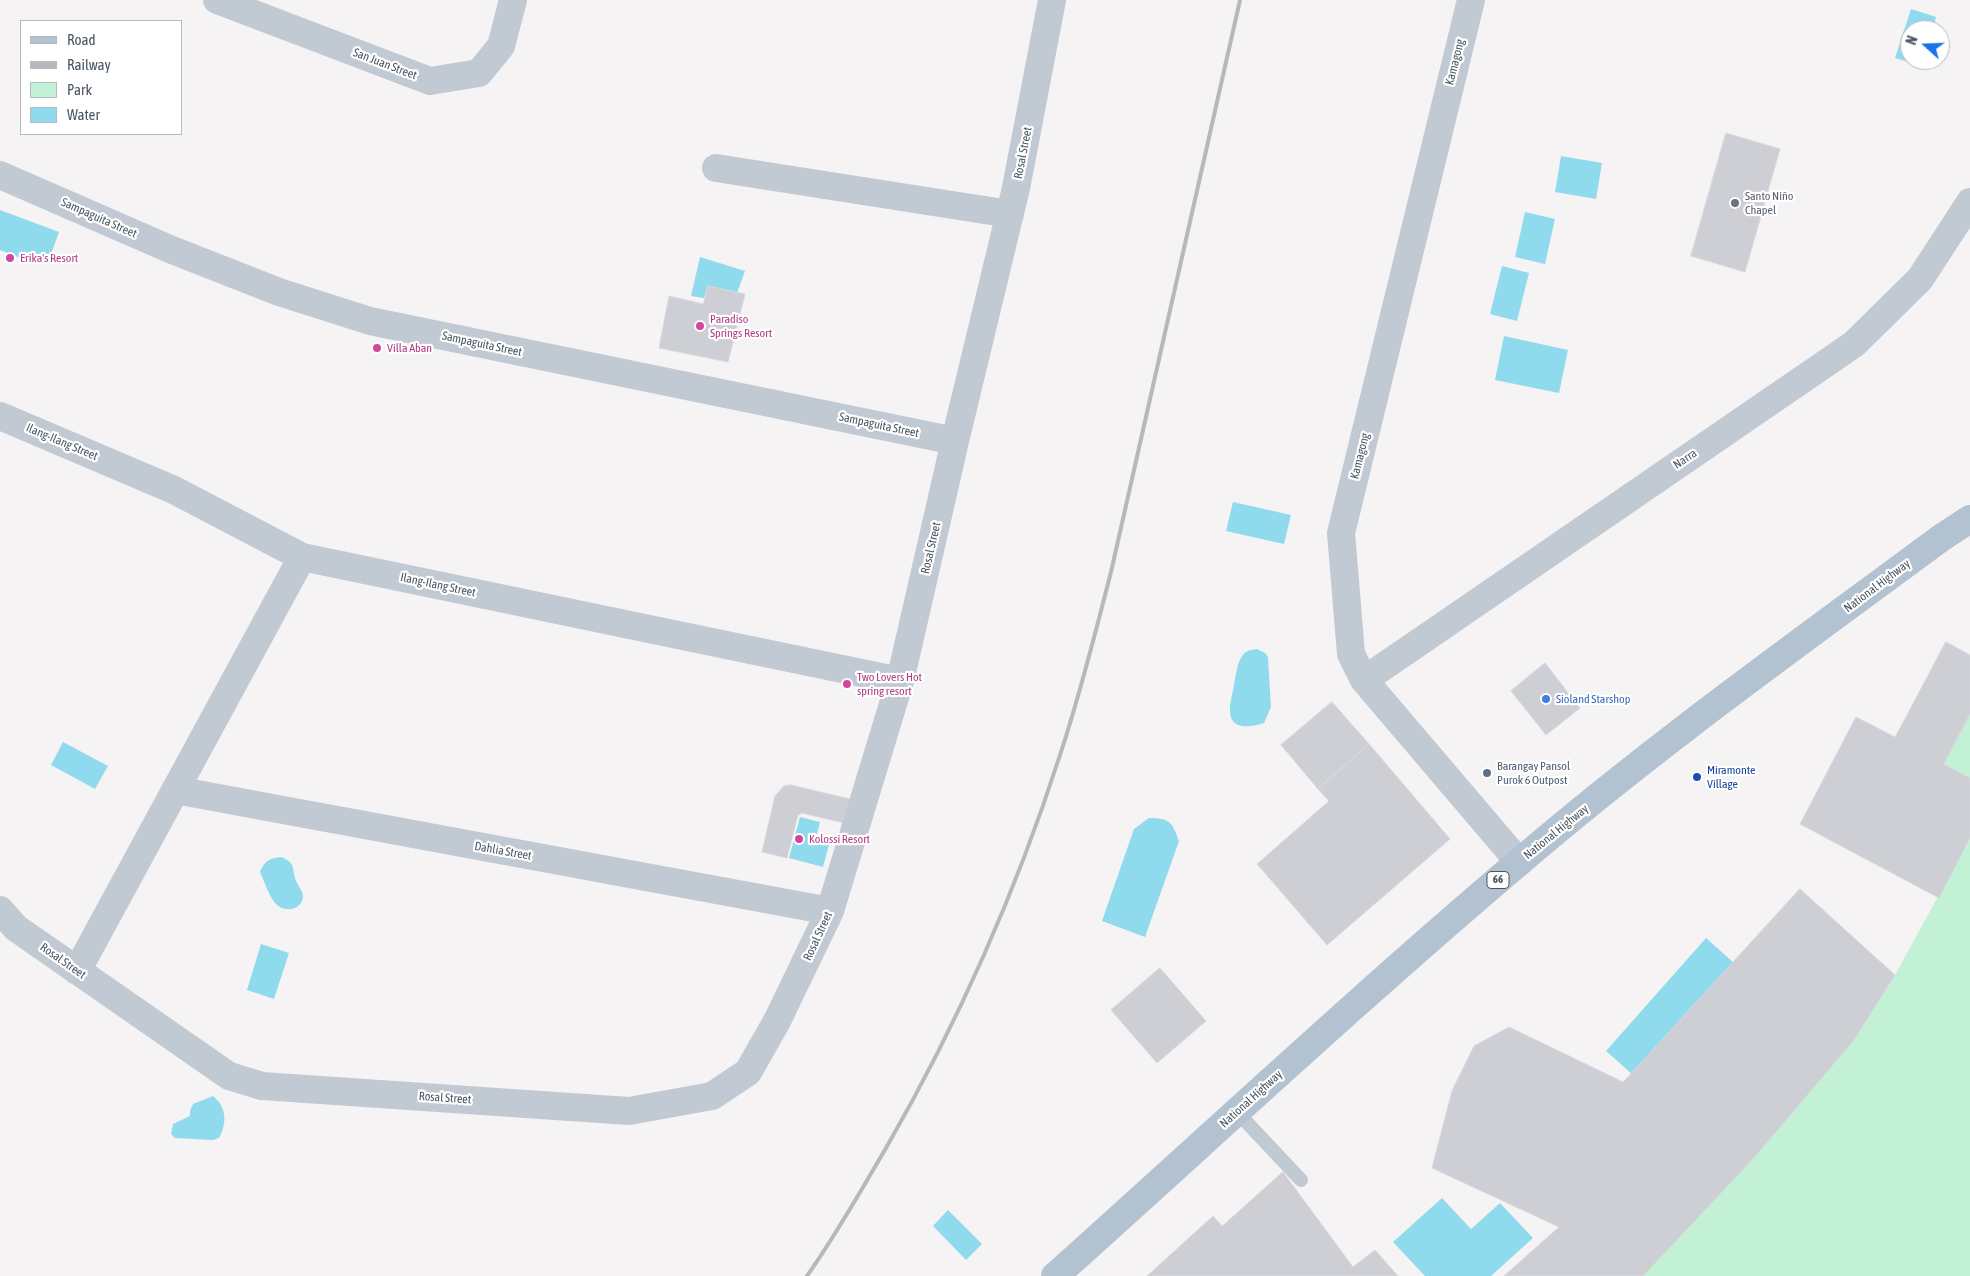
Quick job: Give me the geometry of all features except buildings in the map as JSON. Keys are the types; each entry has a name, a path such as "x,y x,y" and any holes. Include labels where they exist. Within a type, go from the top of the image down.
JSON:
{"main road":[{"name":"National Highway","path":"1055,1276 1519,862 1665,743 1933,544 1970,519"}],"street":[{"name":"San Juan Street","path":"217,0 254,7 430,81 479,73 501,46 513,0"},
{"name":"Rosal Street","path":"0,910 16,928 229,1076 262,1086 629,1111 712,1096 748,1072 777,1021 830,911 900,681 1010,214 1052,0"},
{"name":"Kamagong","path":"1470,0 1341,533 1351,654 1364,680 1519,862"},
{"path":"716,168 1010,214"},
{"name":"Sampaguita Street","path":"0,175 181,254 279,292 370,321 955,441"},
{"name":"Narra","path":"1364,680 1854,344 1920,279 1970,202"},
{"name":"Ilang-Ilang Street","path":"0,416 174,490 302,557 900,681"},
{"path":"77,971 302,557"},
{"name":"Dahlia Street","path":"175,790 830,911"}],"lane":[{"path":"1237,1112 1301,1180"}],"green space":[{"path":"1970,714 1970,778 1944,764"},
{"path":"1970,838 1970,1276 1643,1276 1854,1040 1895,975"}],"water":[{"path":"1911,9 1936,17 1935,20 1907,20"},
{"path":"1900,43 1900,59 1895,58"},
{"path":"1561,156 1602,163 1596,199 1555,192"},
{"path":"0,210 59,232 50,257 31,262 0,250"},
{"path":"1525,212 1555,219 1545,264 1515,257"},
{"path":"700,257 745,271 737,293 708,286 704,298 691,296"},
{"path":"1502,266 1529,273 1517,321 1490,314"},
{"path":"1504,336 1568,350 1559,393 1495,380"},
{"path":"1233,502 1291,515 1284,544 1226,531"},
{"path":"1257,649 1268,657 1271,707 1264,723 1254,726 1238,725 1231,718 1230,709 1239,661 1248,651"},
{"path":"63,742 108,766 95,789 51,765"},
{"path":"800,817 820,822 816,838 830,841 823,867 789,858"},
{"path":"1149,818 1162,819 1169,822 1179,841 1145,937 1102,921 1134,829"},
{"path":"282,857 292,866 296,881 303,894 302,901 292,909 283,909 276,904 269,894 260,872 268,860"},
{"path":"1706,938 1782,1006 1724,1156 1606,1051"},
{"path":"261,944 289,953 274,999 247,990"},
{"path":"213,1096 221,1105 224,1116 222,1133 219,1138 213,1140 175,1138 171,1134 173,1124 190,1116 193,1104"},
{"path":"1442,1198 1471,1229 1500,1203 1533,1238 1491,1276 1425,1276 1393,1242"},
{"path":"948,1210 982,1244 966,1260 933,1226"}],"railway":[{"path":"807,1276 867,1180 937,1053 984,956 1005,907 1043,806 1074,710 1111,572 1240,0"}],"place":[{"name":"Santo Niño Chapel","path":"1735,203"},
{"name":"Erika's Resort","path":"10,258"},
{"name":"Paradiso Springs Resort","path":"700,326"},
{"name":"Villa Aban","path":"377,348"},
{"name":"Two Lovers Hot spring resort","path":"847,684"},
{"name":"Sioland Starshop","path":"1546,699"},
{"name":"Barangay Pansol Purok 6 Outpost","path":"1487,773"},
{"name":"Miramonte Village","path":"1697,777"},
{"name":"Kolossi Resort","path":"799,839"}]}
